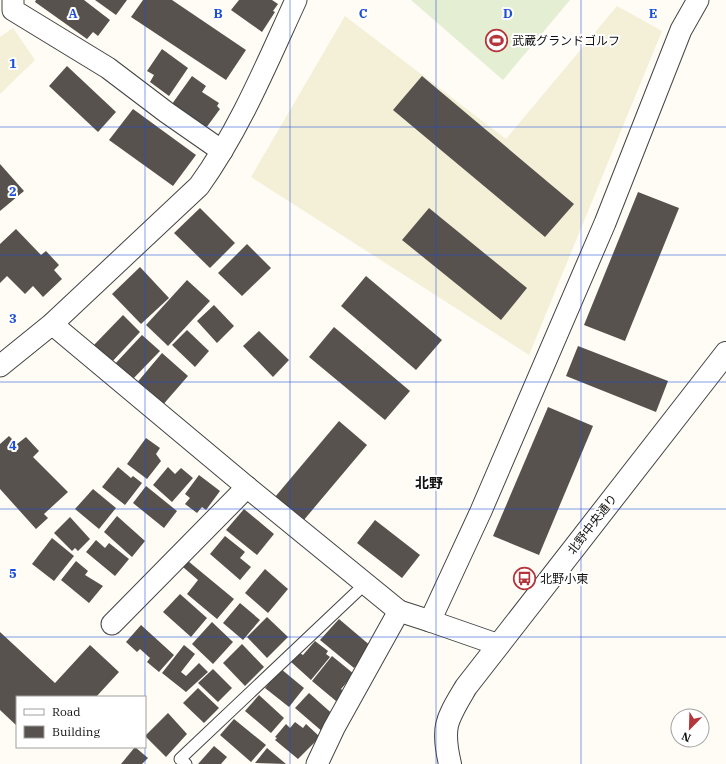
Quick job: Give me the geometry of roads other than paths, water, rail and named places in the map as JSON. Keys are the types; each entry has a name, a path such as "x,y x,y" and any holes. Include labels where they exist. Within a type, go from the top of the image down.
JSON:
{"street":[{"path":"13,0 13,10 108,68 166,112 222,150"},
{"path":"0,366 52,324 199,186 222,150 262,76 296,0"},
{"path":"430,621 481,511 599,237 681,30 698,0"},
{"path":"52,324 247,487 399,611 499,645"},
{"name":"北野中央通り","path":"450,764 445,742 450,713 466,687 726,353"},
{"path":"112,624 247,487"},
{"path":"317,764 334,728 399,611"}],"lane":[{"path":"186,764 180,759 365,584"}],"place":[{"name":"武蔵グランドゴルフ","path":"497,40"},
{"name":"北野小東","path":"524,578"}],"district":[{"name":"北野","path":"429,483"}]}
